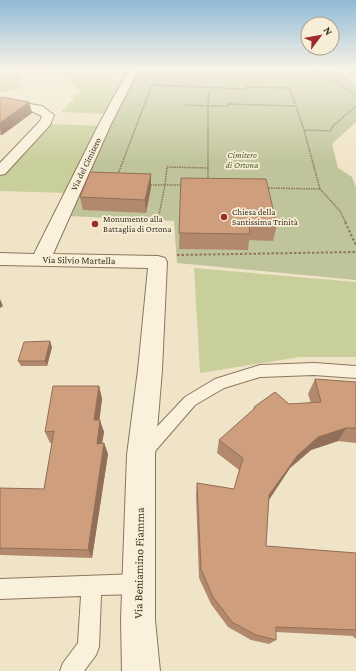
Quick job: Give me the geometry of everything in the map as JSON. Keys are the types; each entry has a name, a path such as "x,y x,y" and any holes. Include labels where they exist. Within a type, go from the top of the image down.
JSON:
{"street":[{"name":"Via del Cimitero","path":"41,259 117,100"},
{"path":"0,102 33,108 43,111 48,115 46,122 0,171"},
{"name":"Via Silvio Martella","path":"0,259 168,259"},
{"name":"Via Beniamino Fiamma","path":"140,671 138,620 141,455 150,370 168,259"}],"lane":[{"path":"141,455 190,401 220,383 260,371 314,369 356,372"},
{"path":"0,589 139,584"},
{"path":"71,671 88,647 91,586"}],"path":[{"path":"117,176 146,100"},
{"path":"208,100 208,186"},
{"path":"294,100 304,130 320,189 340,211 356,245"},
{"path":"185,105 228,106 228,104 296,106"},
{"path":"304,130 330,131 333,126 356,106"},
{"path":"158,220 165,185 166,167 208,168"},
{"path":"143,184 186,186"},
{"path":"260,187 320,189"},
{"path":"168,259 356,252"}],"green space":[{"path":"73,100 114,100 107,114 61,112"},
{"name":"Cimitero di Ortona","path":"122,100 356,100 356,122 332,144 338,168 352,177 356,188 356,280 177,263 174,221 68,216 88,168"},
{"path":"51,124 102,126 67,193 0,191 0,177"},
{"path":"194,268 356,282 356,357 300,357 200,373"}],"building":[{"path":"0,100 29,102 0,123"},
{"path":"90,172 151,174 145,200 80,197"},
{"name":"Chiesa della Santissima Trinità","path":"181,178 266,179 277,225 249,224 250,234 179,233"},
{"path":"50,341 45,361 18,361 24,342"},
{"path":"315,379 356,382 356,428 346,428 318,437 297,456 269,495 266,546 356,553 356,630 276,627 276,640 256,635 232,622 213,597 201,569 197,483 234,489 243,458 219,440 255,408 254,407 275,392 289,404 321,402"},
{"path":"53,386 99,386 94,420 100,420 97,444 104,443 88,550 0,548 0,488 44,489 54,431 45,432"}],"place":[{"name":"Chiesa della Santissima Trinità","path":"224,217"},
{"name":"Monumento alla Battaglia di Ortona","path":"95,224"}]}
